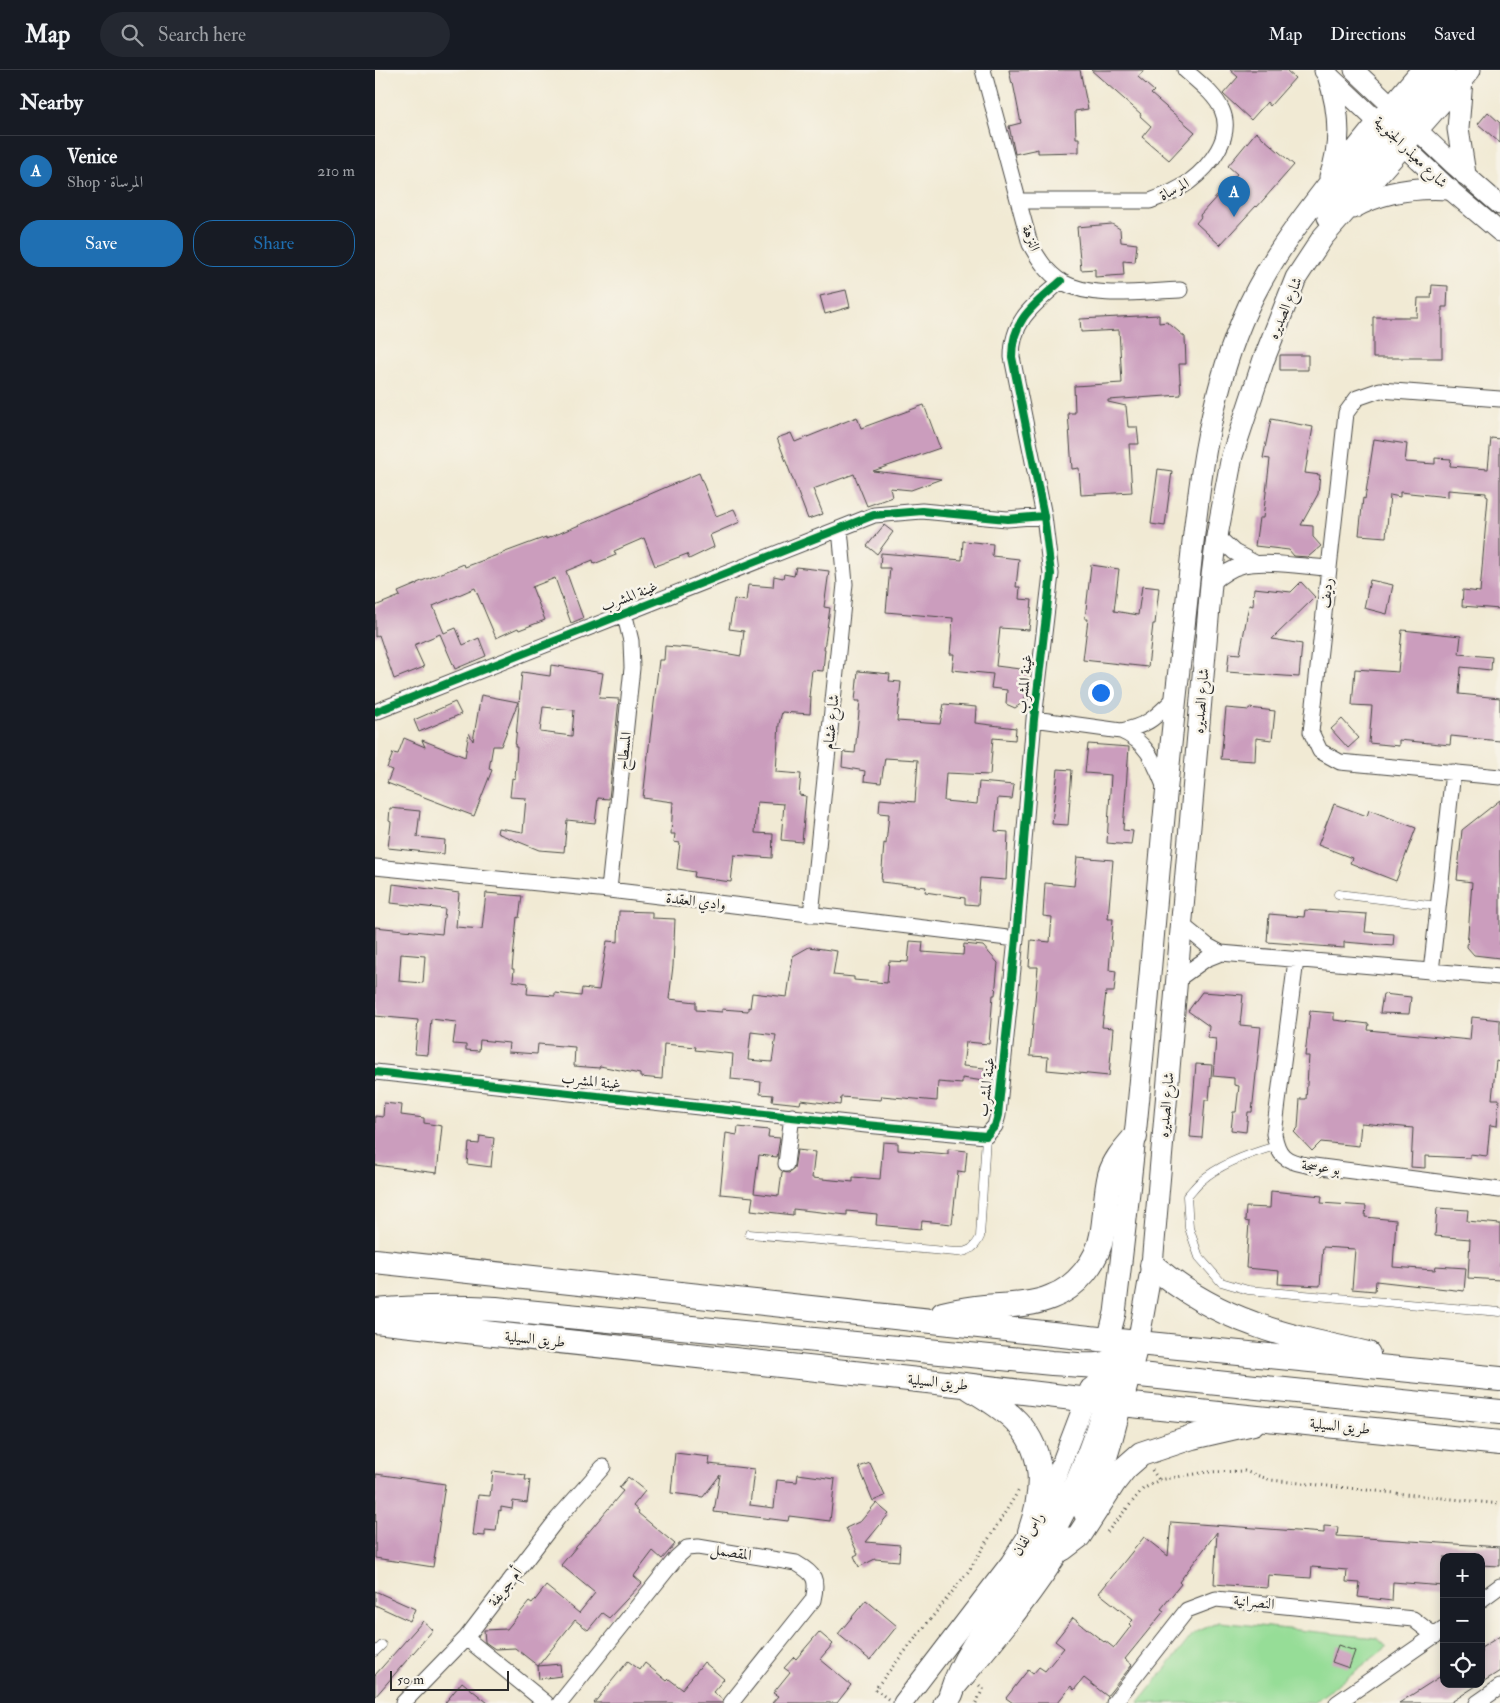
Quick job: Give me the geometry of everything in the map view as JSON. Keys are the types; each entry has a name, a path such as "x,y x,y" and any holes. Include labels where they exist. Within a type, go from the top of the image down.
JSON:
{"main road":[{"name":"شارع الصديره","path":"1113,1363 1138,1343 1152,1265 1211,584 1229,468 1263,360 1296,278 1323,237 1342,214 1391,133 1405,117 1422,70"},
{"path":"1325,188 1334,163 1338,137 1336,104 1326,72"},
{"name":"شارع الصديره","path":"1113,1363 1115,1313 1135,1137 1175,698 1201,478 1207,437 1216,397 1233,342 1260,281 1293,230 1325,188 1391,133 1405,117 1459,73"},
{"path":"1459,73 1458,129 1465,174"},
{"path":"1323,237 1328,218 1336,200 1391,133"},
{"path":"1342,214 1368,201 1395,192 1413,189 1449,189"},
{"path":"926,1320 963,1310 1038,1302 1053,1297 1067,1289 1079,1278 1093,1259 1102,1237 1111,1174 1122,1152 1135,1137"},
{"path":"378,1260 926,1320 1113,1363 1500,1412"},
{"path":"1152,1265 1169,1280 1187,1291 1219,1309 1254,1324 1442,1374"},
{"path":"375,1311 432,1307 496,1309 1052,1363 1113,1363 1138,1343 1500,1379"},
{"name":"طريق السيلية","path":"375,1322 1500,1443"},
{"path":"948,1700 960,1668 1034,1562 1055,1526 1095,1436 1105,1402 1113,1363"},
{"path":"964,1385 1002,1409 1017,1422 1029,1439 1035,1453 1041,1484 1039,1500 1030,1532"},
{"path":"1062,1548 1079,1536 1114,1482 1125,1468 1141,1454 1192,1437 1270,1418"}],"street":[{"name":"النزهة","path":"983,70 1030,244 1042,265 1061,281 1083,290 1107,292 1180,290"},
{"name":"المرساة","path":"1019,201 1150,201 1190,182 1202,170 1224,140 1226,123 1222,108 1185,70"},
{"name":"شارع معيذر الجنوبية","path":"1354,70 1500,205"},
{"name":"شارع معيذر الجنوبية","path":"1326,72 1449,189 1500,232"},
{"name":"غينة المشرب","path":"375,1072 986,1136 995,1126 998,1115 1016,939 1034,719 1051,574 1044,516 1012,357 1012,343 1016,329 1024,316 1061,281"},
{"name":"رديف","path":"1500,399 1379,390 1357,398 1346,413 1311,732 1320,751 1340,762 1500,777"},
{"name":"غينة المشرب","path":"375,712 624,612 874,515 914,511 1007,519 1044,516"},
{"name":"شارع غشام","path":"811,915 845,584 840,529"},
{"path":"1217,536 1234,552 1255,564"},
{"path":"1211,584 1231,569 1255,564 1329,568"},
{"name":"المسطاح","path":"609,890 632,668 631,641 624,612"},
{"path":"1121,731 1137,728 1149,722 1175,698"},
{"name":"غينة المشرب","path":"1034,719 1121,731 1137,740 1150,753 1166,792"},
{"path":"1431,972 1453,772"},
{"name":"وادي العقدة","path":"375,867 609,890 1016,939"},
{"path":"1181,924 1208,946 1221,953 1500,978"},
{"path":"1178,979 1206,959 1221,953"},
{"path":"1276,1146 1274,1134 1296,960"},
{"path":"786,1164 792,1116"},
{"name":"بو عوسجة","path":"1276,1146 1283,1157 1294,1163 1500,1190"},
{"path":"948,1700 999,1635 1062,1548 1086,1510 1114,1439 1105,1402"},
{"name":"راس لفان","path":"903,1703 1010,1563 1105,1402"},
{"name":"أم جويفة","path":"403,1703 466,1638 558,1518 603,1467"},
{"name":"المقصمل","path":"560,1703 677,1558 687,1548 698,1547 796,1563 810,1571 816,1584 813,1600 731,1703"},
{"path":"1484,1598 1500,1586"},
{"name":"النصرانية","path":"1114,1703 1187,1610 1216,1599 1413,1619 1439,1632"},
{"path":"1337,1703 1439,1632"},
{"path":"466,1638 546,1703"},
{"path":"1477,1703 1500,1687"}],"lane":[{"path":"1338,894 1438,906"},
{"path":"749,1234 956,1252 969,1251 978,1243 980,1237 986,1136"},
{"path":"1276,1146 1249,1153 1226,1165 1201,1180 1187,1196 1189,1228 1199,1257 1221,1282 1248,1290 1500,1312"},
{"path":"375,1652 382,1645"}],"path":[{"path":"1104,1536 1143,1489 1159,1480 1207,1472 1244,1471 1271,1480 1500,1504"},
{"path":"893,1703 875,1689 968,1572 1023,1484 1041,1484"}],"green space":[{"path":"1219,1622 1377,1638 1387,1647 1313,1703 1138,1703 1194,1633"}],"building":[{"path":"1009,70 1080,70 1088,109 1075,111 1076,138 1079,138 1079,152 1038,153 1038,149 1015,154 1009,126 1021,123"},
{"path":"1091,70 1144,70 1138,77 1154,91 1151,94 1195,132 1169,160 1142,137 1151,126 1140,116 1141,114"},
{"path":"1230,70 1286,70 1295,78 1270,106 1267,102 1251,120 1223,94 1238,77"},
{"path":"1488,112 1500,123 1500,143 1478,124"},
{"path":"1256,132 1294,165 1220,245 1196,223 1201,217 1200,215 1237,174 1228,166"},
{"path":"1112,224 1120,229 1121,242 1137,244 1135,262 1123,261 1124,275 1095,277 1095,269 1081,270 1077,227"},
{"path":"1432,285 1448,286 1447,307 1442,307 1442,358 1373,358 1373,317 1417,317 1418,298 1431,298"},
{"path":"846,290 850,307 825,314 820,296"},
{"path":"1159,315 1159,323 1167,322 1185,337 1186,364 1179,364 1181,395 1108,400 1108,402 1126,406 1128,427 1137,427 1139,444 1129,444 1132,492 1081,495 1079,468 1072,469 1068,413 1075,413 1074,386 1122,383 1119,330 1081,332 1080,319"},
{"path":"1280,355 1308,355 1308,370 1280,370"},
{"path":"924,405 940,448 873,471 941,479 911,490 890,488 892,497 867,506 854,474 813,489 823,514 808,519 777,438 791,433 795,442 857,417 861,428"},
{"path":"1271,419 1313,427 1305,473 1320,475 1318,494 1301,525 1313,526 1313,537 1321,546 1308,557 1294,556 1289,550 1255,546 1259,518 1263,518 1270,459 1263,458"},
{"path":"1491,438 1500,439 1500,609 1462,606 1463,590 1480,592 1488,497 1486,493 1448,490 1448,497 1400,492 1400,497 1390,495 1386,537 1359,535 1363,498 1365,499 1374,439 1407,444 1405,462 1435,464 1435,458 1451,459 1450,466 1488,469"},
{"path":"1158,469 1172,471 1165,526 1151,524"},
{"path":"699,473 716,516 734,509 740,522 710,535 714,547 689,559 687,554 655,566 644,538 614,551 616,555 594,564 593,560 566,571 583,618 571,623 555,578 532,587 545,620 519,630 518,628 496,638 475,588 433,606 444,633 456,628 463,645 479,638 486,656 455,669 440,634 414,645 424,667 394,679 379,635 375,637 375,606 400,596 398,592 417,583 464,564 465,567 546,537 546,539"},
{"path":"884,525 893,532 877,554 867,546"},
{"path":"963,541 993,544 992,556 1019,559 1016,587 1020,587 1019,599 1032,600 1029,630 1000,628 996,666 1028,670 1025,698 1015,708 1006,704 1007,690 991,688 993,674 952,670 954,654 950,654 953,618 886,612 890,568 880,568 881,553 962,560"},
{"path":"1091,565 1119,569 1114,611 1138,615 1142,586 1159,588 1148,667 1083,660 1088,619 1085,619"},
{"path":"796,567 829,571 824,607 830,608 823,671 812,670 809,697 811,697 810,714 782,712 779,724 776,772 801,774 799,795 806,796 802,842 781,840 784,804 757,802 755,833 773,834 772,858 734,855 731,882 694,877 695,872 677,869 680,843 674,842 675,834 671,834 673,802 643,798 659,660 664,660 665,646 702,649 741,656 744,631 729,629 734,599 746,601 748,585 773,587 774,576 783,578 784,574 794,576"},
{"path":"1370,580 1393,585 1387,614 1364,608"},
{"path":"1301,582 1315,597 1272,639 1302,644 1299,677 1227,672 1229,653 1240,654 1249,605 1253,606 1254,588 1291,592"},
{"path":"1402,630 1461,636 1459,654 1492,657 1491,670 1461,667 1459,694 1500,698 1500,741 1451,736 1450,745 1399,740 1399,746 1369,743 1372,706 1352,705 1355,669 1398,672"},
{"path":"551,665 603,673 599,698 619,699 609,799 598,798 595,823 567,820 564,852 539,850 497,833 498,828 523,832 526,798 510,797 512,778 515,779 517,747 515,747 522,672 550,676","holes":["543,707 574,710 572,736 540,732"]},
{"path":"858,671 890,674 889,681 901,682 897,721 940,724 944,704 976,707 975,723 1016,728 1015,740 993,738 990,775 946,773 944,801 977,804 979,782 1014,785 1012,799 998,798 995,831 1008,832 1006,880 980,878 978,905 965,904 965,898 925,892 926,887 881,882 884,843 886,844 889,814 879,813 880,799 915,802 918,760 885,758 881,783 864,781 865,771 842,767 843,752 855,753 860,701 855,701"},
{"path":"481,695 518,702 501,746 493,746 489,769 492,770 474,816 387,783 392,770 387,768 393,753 398,754 404,738 425,747 422,740 465,757 469,733 473,741"},
{"path":"455,702 461,714 419,732 414,720"},
{"path":"1226,708 1275,711 1272,740 1256,738 1255,761 1221,759"},
{"path":"1342,719 1359,738 1348,748 1331,729"},
{"path":"1088,744 1129,747 1123,830 1133,831 1131,845 1107,843 1111,775 1085,773"},
{"path":"1058,769 1072,770 1068,825 1052,824"},
{"path":"1500,800 1500,958 1474,955 1467,947 1472,882 1457,880 1462,830"},
{"path":"1334,804 1367,816 1369,810 1416,828 1396,881 1350,863 1352,858 1318,845"},
{"path":"390,808 420,811 417,837 445,840 444,854 388,848 391,822 389,821"},
{"path":"1077,857 1113,860 1108,919 1113,919 1109,970 1116,971 1114,992 1106,992 1102,1027 1113,1028 1109,1076 1047,1070 1048,1057 1030,1056 1038,967 1029,967 1031,940 1050,942 1052,917 1043,916 1045,883 1074,886"},
{"path":"393,884 459,893 456,927 482,929 486,893 522,896 519,918 517,917 512,969 514,969 513,981 528,983 527,994 555,996 555,993 581,996 582,988 599,990 607,941 618,942 619,911 652,912 652,918 675,919 673,966 669,999 696,1002 696,1010 722,1012 722,1009 748,1011 752,993 787,997 793,956 809,947 837,951 833,975 854,977 854,980 887,983 889,961 908,962 910,941 923,942 922,952 963,955 964,944 983,946 998,963 989,1044 966,1042 963,1066 985,1068 984,1081 962,1078 962,1084 938,1082 937,1101 882,1096 881,1100 841,1097 840,1105 801,1100 800,1104 772,1101 773,1095 760,1094 761,1082 731,1079 733,1054 695,1050 696,1047 664,1044 662,1079 640,1077 640,1074 600,1066 599,1068 574,1066 575,1047 538,1044 537,1054 508,1052 509,1043 480,1040 479,1051 466,1050 466,1045 453,1044 456,1022 431,1019 428,1055 415,1054 418,1020 375,1016 375,927 442,934 445,909 391,903","holes":["401,954 425,956 423,983 399,981","751,1032 776,1035 772,1062 748,1060"]},
{"path":"1305,910 1367,914 1365,932 1394,934 1393,946 1344,942 1344,948 1267,942 1269,914 1304,917"},
{"path":"1202,992 1243,995 1240,1025 1261,1027 1252,1112 1248,1112 1246,1132 1231,1130 1233,1112 1236,1112 1239,1086 1234,1085 1234,1078 1213,1076 1216,1039 1208,1038 1209,1026 1188,1011"},
{"path":"1383,994 1411,997 1409,1014 1380,1013"},
{"path":"1310,1011 1334,1013 1334,1020 1369,1024 1368,1030 1470,1040 1472,1017 1500,1020 1500,1062 1496,1061 1492,1099 1499,1099 1497,1126 1490,1125 1487,1156 1470,1154 1470,1158 1425,1156 1425,1168 1411,1167 1413,1128 1361,1123 1359,1146 1321,1142 1312,1151 1294,1132 1298,1128 1300,1099 1306,1099 1309,1056 1305,1056"},
{"path":"1196,1064 1212,1065 1209,1100 1205,1100 1202,1138 1190,1137"},
{"path":"384,1103 402,1105 401,1115 424,1118 424,1123 442,1126 437,1173 375,1165 375,1116 383,1117"},
{"path":"738,1127 769,1130 768,1137 780,1138 777,1157 759,1155 754,1193 779,1196 782,1172 789,1173 794,1169 797,1150 815,1152 812,1178 853,1182 853,1177 880,1179 883,1142 898,1143 898,1150 948,1154 948,1149 967,1151 965,1172 958,1171 952,1224 922,1221 921,1229 876,1225 877,1214 847,1211 847,1215 793,1209 793,1215 751,1210 753,1197 720,1194 726,1133 737,1135"},
{"path":"480,1136 494,1138 491,1167 467,1164 469,1143 479,1144"},
{"path":"1271,1191 1322,1196 1321,1203 1366,1206 1365,1217 1396,1220 1393,1267 1435,1270 1436,1266 1466,1268 1464,1291 1376,1281 1375,1291 1352,1289 1355,1249 1323,1247 1320,1286 1278,1284 1279,1271 1246,1268 1249,1222 1245,1221 1246,1207 1270,1208"},
{"path":"1437,1208 1468,1210 1467,1221 1500,1224 1500,1280 1468,1278 1470,1239 1435,1236"},
{"path":"675,1453 710,1457 709,1464 754,1469 750,1505 774,1508 777,1480 797,1482 798,1474 835,1479 830,1521 789,1516 788,1521 714,1512 720,1475 703,1497 671,1493"},
{"path":"870,1463 885,1496 873,1501 859,1467"},
{"path":"493,1471 526,1475 525,1480 530,1480 527,1503 513,1501 512,1509 501,1507 496,1531 485,1530 485,1536 473,1535 478,1495 490,1496"},
{"path":"376,1474 445,1484 433,1567 375,1558"},
{"path":"628,1477 645,1491 633,1506 639,1511 638,1513 675,1544 662,1559 653,1551 634,1576 642,1583 609,1618 602,1613 588,1630 575,1620 538,1666 515,1648 495,1649 485,1642 484,1630 507,1629 529,1602 532,1604 546,1586 579,1613 595,1593 561,1565 623,1491 619,1488"},
{"path":"876,1503 889,1514 866,1542 900,1545 899,1561 875,1559 859,1567 854,1556 858,1554 846,1528 861,1521"},
{"path":"1171,1522 1324,1533 1324,1526 1338,1527 1337,1536 1500,1547 1500,1566 1485,1565 1485,1553 1440,1553 1440,1586 1393,1582 1392,1601 1358,1597 1360,1583 1346,1582 1347,1570 1312,1567 1311,1578 1268,1575 1267,1588 1214,1584 1217,1532 1179,1582 1181,1584 1161,1609 1164,1611 1125,1659 1132,1665 1107,1696 1084,1678 1074,1690 1071,1686 1057,1703 1013,1703 1006,1698 1028,1670 1033,1674 1039,1667 1045,1671 1064,1648 1055,1641 1073,1618 1114,1648 1131,1626 1129,1624 1133,1620 1099,1593 1144,1537 1168,1556"},
{"path":"375,1591 415,1609 410,1621 375,1605"},
{"path":"866,1600 897,1626 870,1660 838,1634"},
{"path":"423,1621 433,1630 375,1697 375,1675"},
{"path":"819,1632 833,1644 820,1659 851,1685 837,1703 772,1703 778,1696 773,1693 790,1672 784,1668 794,1657 796,1659"},
{"path":"1500,1636 1500,1671 1485,1680 1485,1645"},
{"path":"1338,1645 1355,1651 1349,1668 1332,1662"},
{"path":"628,1661 640,1670 645,1663 667,1681 669,1679 682,1689 704,1662 724,1679 713,1692 723,1700 722,1703 594,1703"},
{"path":"560,1664 561,1676 539,1679 538,1666"},
{"path":"1440,1677 1440,1688 1473,1688 1450,1703 1399,1703"},
{"path":"462,1682 488,1703 445,1703"}],"cycle path":[{"path":"375,1072 866,1125 986,1136 995,1126 998,1115 1016,939 1034,719 1051,574 1044,516 1012,357 1013,344 1016,332 1026,314 1061,281"},
{"path":"375,712 874,515 922,511 1007,519 1044,516"}],"place":[{"name":"Venice","path":"1234,217"}]}
